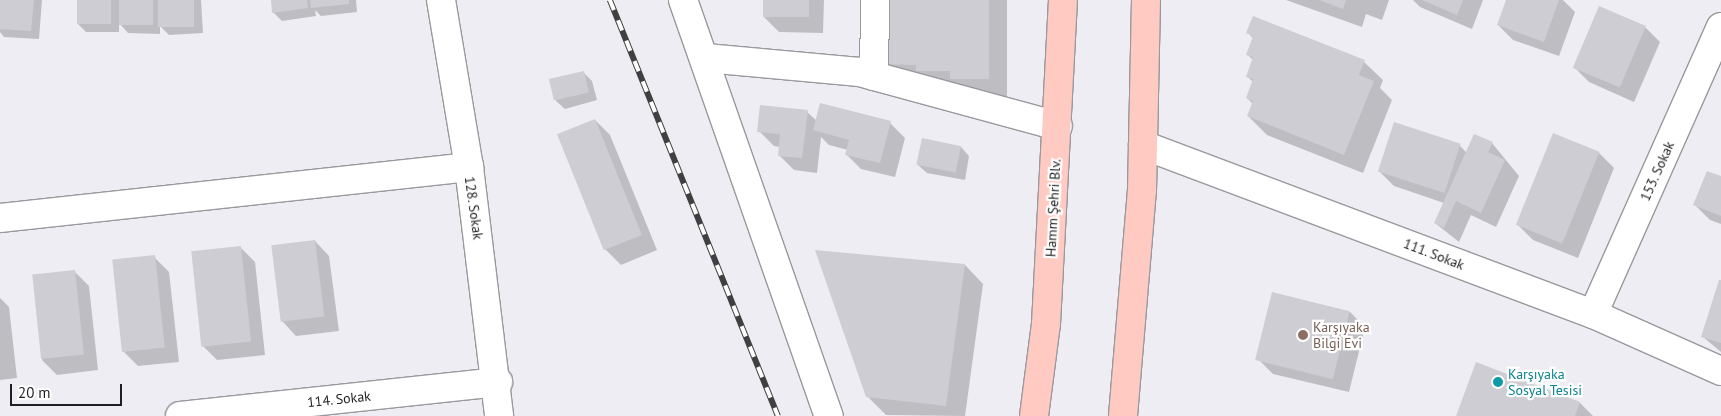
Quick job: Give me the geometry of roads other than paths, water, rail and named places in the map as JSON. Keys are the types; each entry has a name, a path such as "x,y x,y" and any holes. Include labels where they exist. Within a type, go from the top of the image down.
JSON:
{"main road":[{"name":"Hamm Şehri Blv.","path":"1034,416 1046,324 1064,0"},
{"path":"1123,416 1143,145 1146,0"}],"street":[{"name":"128. Sokak","path":"441,0 469,167 498,382 499,416"},
{"path":"684,0 706,58 829,416"},
{"path":"874,76 875,0"},
{"name":"153. Sokak","path":"1593,314 1721,27"},
{"path":"706,58 874,76 1058,126"},
{"name":"111. Sokak","path":"1143,145 1593,314 1721,370"},
{"path":"0,218 469,167"},
{"name":"114. Sokak","path":"180,416 498,382"}],"railway":[{"path":"610,0 778,416"}],"place":[{"name":"Karşıyaka Bilgi Evi","path":"1303,335"},
{"name":"Karşıyaka Sosyal Tesisi","path":"1498,382"}]}
